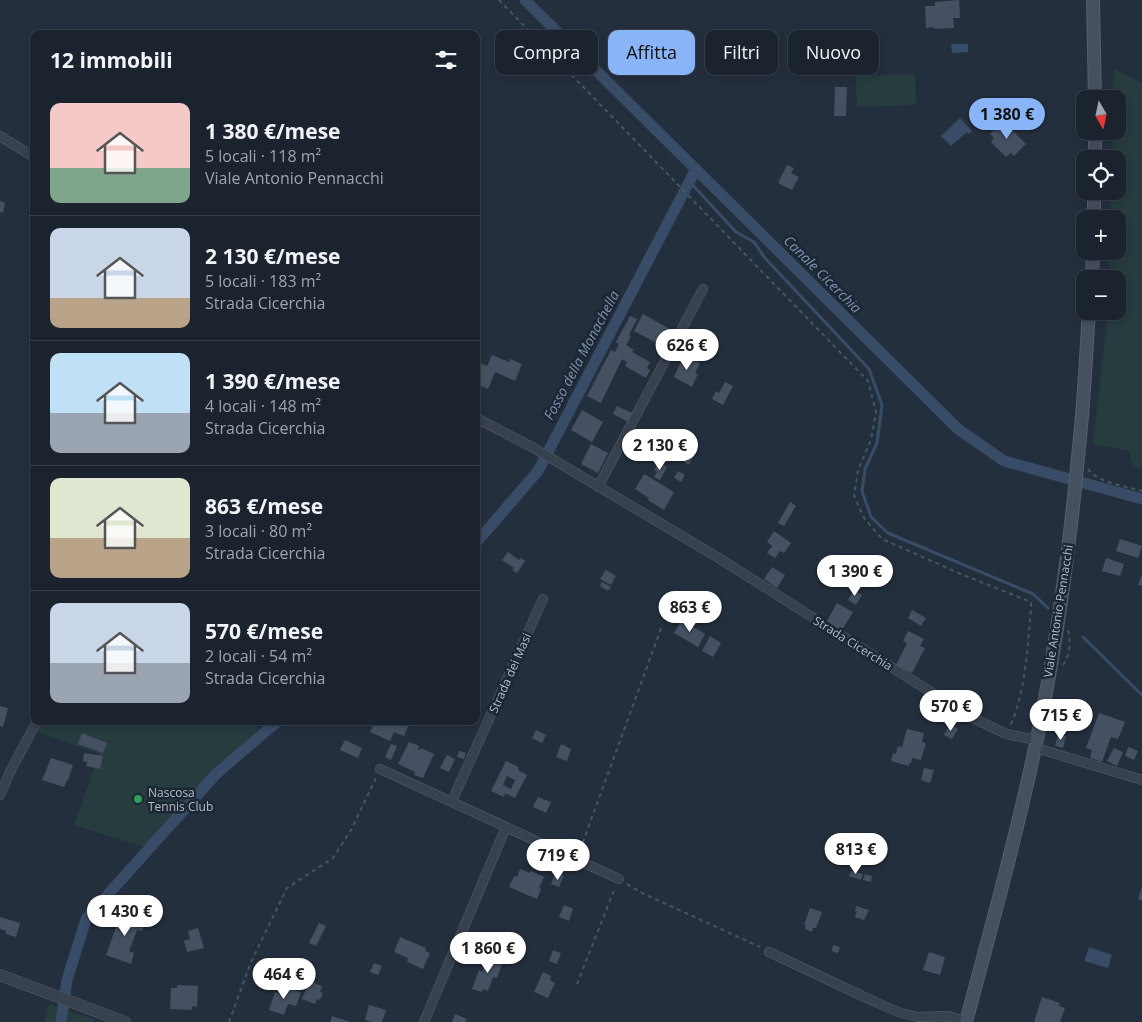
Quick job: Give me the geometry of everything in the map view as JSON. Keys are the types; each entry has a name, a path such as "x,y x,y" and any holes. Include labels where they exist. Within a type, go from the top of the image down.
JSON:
{"main road":[{"path":"1094,0 1095,90"},
{"name":"Viale Antonio Pennacchi","path":"966,1021 1010,855 1035,744 1059,613 1074,503 1082,468 1089,320"}],"street":[{"path":"0,136 30,154"},
{"path":"598,487 703,290"},
{"name":"Strada Cicerchia","path":"480,420 532,447 717,557 969,716 1006,734 1035,744 1043,750 1142,780"},
{"name":"Strada dei Masi","path":"452,802 543,599"},
{"path":"0,795 35,725"},
{"path":"380,769 619,879"},
{"path":"424,1022 506,827"},
{"path":"769,952 895,1010 918,1017 948,1016 966,1021"},
{"path":"0,975 125,1022"}],"path":[{"path":"499,0 868,381 876,412 871,440 858,470 854,496 864,518 882,539 1031,602 1021,695 1015,715 1006,734"},
{"path":"1082,468 1101,479 1142,491"},
{"path":"577,859 662,626"},
{"path":"229,1022 251,962 287,888 334,858 351,830 380,769"},
{"path":"577,984 619,879 642,893 769,952"}],"green space":[{"path":"1114,69 1142,83 1142,470 1133,466 1129,451 1093,444 1107,320 1126,320 1126,270 1109,270 1109,260 1126,260 1126,210 1110,210 1111,200 1126,200 1126,150 1112,150 1112,140 1126,140 1126,90 1113,90"},
{"path":"915,74 916,105 857,107 856,76"},
{"name":"Nascosa Tennis Club","path":"39,725 258,725 254,739 215,772 147,848 74,825 99,754 36,731"},
{"path":"49,1004 93,1019 93,1022 44,1022"}],"water":[{"path":"951,44 968,44 968,52 952,53"},
{"path":"960,118 972,131 969,134 967,132 951,146 941,136"},
{"path":"1089,947 1112,955 1108,968 1084,961"}],"building":[{"path":"959,0 960,18 953,18 954,28 926,28 925,6 935,6 935,2"},
{"path":"835,87 847,87 846,116 834,116"},
{"path":"1003,121 1026,144 1014,156 1011,153 1006,157 991,142 994,138 990,134"},
{"path":"787,165 794,168 791,173 799,177 792,190 778,183"},
{"path":"0,201 5,203 3,213 0,212"},
{"path":"643,314 675,332 666,348 634,331"},
{"path":"630,316 637,319 626,345 634,350 632,352 650,362 647,368 650,370 646,378 625,366 627,362 622,359 601,403 587,396 611,350 615,352 619,344 616,342"},
{"path":"492,355 509,362 510,359 522,364 515,381 495,372 488,389 480,386 480,363 487,366"},
{"path":"684,355 700,363 695,373 698,374 692,387 674,377"},
{"path":"725,382 733,386 723,405 712,399 716,391 719,393"},
{"path":"617,406 632,413 628,422 613,414"},
{"path":"582,410 603,422 592,442 571,430"},
{"path":"641,439 649,444 644,454 635,449"},
{"path":"591,444 608,453 598,473 581,464"},
{"path":"672,444 681,448 674,462 665,457"},
{"path":"686,451 694,456 689,465 681,460"},
{"path":"659,462 667,467 660,480 654,477 657,472 654,470"},
{"path":"678,471 685,475 681,482 674,478"},
{"path":"644,474 674,492 664,510 635,489"},
{"path":"790,502 796,506 784,526 778,523"},
{"path":"774,531 791,543 784,553 780,551 775,558 767,553 772,546 767,542"},
{"path":"1120,539 1142,546 1138,558 1116,551"},
{"path":"508,552 519,560 521,558 525,561 517,573 512,570 514,568 502,560"},
{"path":"1106,558 1124,564 1120,576 1102,571"},
{"path":"772,567 785,575 777,588 764,579"},
{"path":"606,570 616,576 611,585 600,579"},
{"path":"1142,574 1142,586 1138,585"},
{"path":"602,582 611,587 608,591 600,586"},
{"path":"854,590 862,595 856,605 848,600"},
{"path":"837,603 853,612 842,630 827,621"},
{"path":"912,610 926,618 921,626 908,618"},
{"path":"682,620 705,634 698,647 674,633"},
{"path":"908,631 924,639 920,646 925,648 912,673 896,665 907,643 903,641"},
{"path":"710,636 721,643 713,657 702,651"},
{"path":"0,706 8,708 3,727 0,726"},
{"path":"1099,713 1125,722 1118,739 1111,737 1102,762 1090,758 1092,750 1086,748"},
{"path":"950,724 958,729 952,739 944,735"},
{"path":"373,725 409,725 404,736 394,732 390,741 370,732"},
{"path":"907,729 924,733 922,742 926,743 921,760 912,758 909,766 891,761 893,753 896,754 898,746 902,747"},
{"path":"536,730 546,735 542,743 532,738"},
{"path":"82,733 107,743 103,753 78,744"},
{"path":"1058,735 1066,736 1063,748 1055,746"},
{"path":"345,740 362,748 358,758 340,750"},
{"path":"409,742 419,746 418,749 420,750 421,748 434,754 423,778 414,775 415,772 398,764"},
{"path":"391,744 397,746 391,760 385,757"},
{"path":"561,744 571,749 567,761 556,757"},
{"path":"1128,747 1138,751 1134,760 1125,756"},
{"path":"1114,748 1123,752 1117,766 1107,761"},
{"path":"459,751 466,753 464,759 457,757"},
{"path":"84,753 103,756 100,769 86,766 87,762 83,761"},
{"path":"447,755 455,759 449,772 440,768"},
{"path":"51,758 73,765 64,787 42,780"},
{"path":"506,761 519,767 518,770 527,775 515,798 505,793 504,797 491,791","holes":["507,776 515,780 511,789 503,785"]},
{"path":"924,768 934,770 930,783 921,780"},
{"path":"538,797 551,802 546,813 533,807"},
{"path":"520,869 530,873 531,871 544,877 537,899 509,887 514,876 517,877"},
{"path":"851,871 863,874 861,880 849,876"},
{"path":"559,874 564,876 559,887 551,884 554,876 557,878"},
{"path":"865,874 872,876 871,882 863,880"},
{"path":"1142,887 1142,901 1138,899"},
{"path":"564,905 573,909 569,921 559,917"},
{"path":"856,906 869,910 864,920 855,917"},
{"path":"810,908 822,912 816,928 813,928 812,932 805,929 806,925 804,925"},
{"path":"122,911 146,919 142,931 137,930 129,951 134,953 131,964 106,955"},
{"path":"0,917 20,923 16,937 6,934 6,931 0,929"},
{"path":"319,923 326,926 316,946 309,943"},
{"path":"198,928 204,948 187,952 184,941 190,939 188,931"},
{"path":"468,933 477,936 472,950 463,947"},
{"path":"400,937 426,948 425,951 430,953 423,969 407,962 408,958 394,952"},
{"path":"833,945 840,947 838,953 832,951"},
{"path":"553,950 561,953 557,964 549,961"},
{"path":"929,952 945,957 940,975 923,970"},
{"path":"489,953 499,957 497,962 502,964 497,978 493,977 488,991 483,989 482,992 472,989 479,970 482,972"},
{"path":"374,963 382,966 378,975 370,972"},
{"path":"543,972 551,976 550,980 555,983 548,998 534,992"},
{"path":"309,981 322,986 320,992 323,993 320,1000 317,999 315,1004 302,999"},
{"path":"177,985 198,986 197,1007 192,1006 192,1010 170,1009 171,988 177,988"},
{"path":"282,986 301,992 296,1006 288,1004 284,1015 269,1010 275,992 280,994"},
{"path":"1042,997 1060,1003 1059,1006 1065,1008 1060,1022 1034,1022"},
{"path":"369,1005 386,1010 382,1022 365,1020"},
{"path":"455,1014 467,1019 465,1022 452,1022"},
{"path":"332,1016 350,1022 330,1022"}],"waterway":[{"name":"Canale Cicerchia","path":"525,0 958,429 1004,461 1142,499"},
{"name":"Fosso della Monachella","path":"480,538 538,471 696,169"},
{"path":"689,181 736,232 754,242 764,257 869,369 882,405 877,443 865,469 862,491 871,517 888,533 1033,594 1048,608"},
{"path":"1083,637 1142,695"},
{"name":"Fosso della Monachella","path":"61,1022 67,980 86,919 216,774 273,725"}],"place":[{"name":"Nascosa Tennis Club","path":"138,799"}]}
